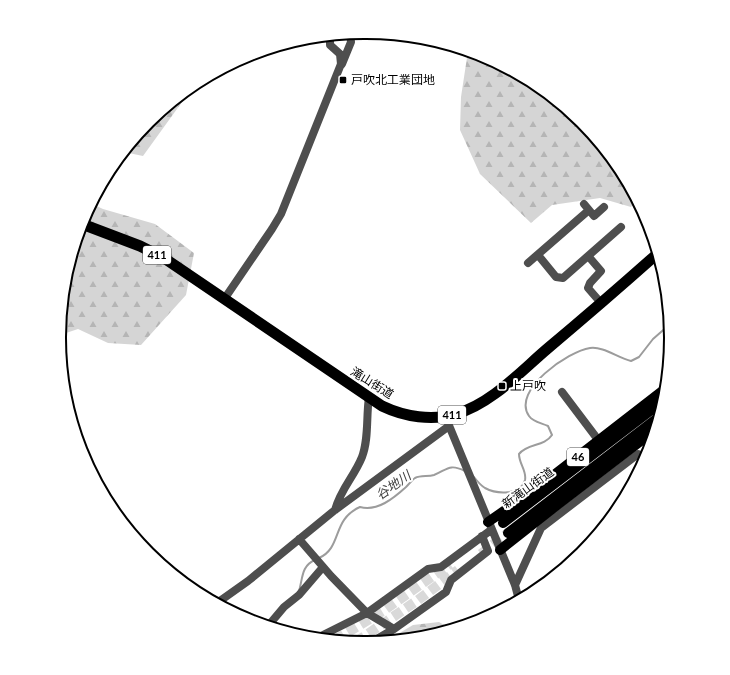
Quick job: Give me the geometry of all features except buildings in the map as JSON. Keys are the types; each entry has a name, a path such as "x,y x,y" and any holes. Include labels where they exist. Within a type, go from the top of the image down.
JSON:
{"highway":[{"name":"滝山街道","path":"88,226 140,246 164,258 387,409 403,414 448,421 499,390 652,258"}],"main road":[{"name":"46","path":"490,526 658,395"},
{"name":"新滝山街道","path":"503,523 655,408"},
{"name":"新滝山街道","path":"508,534 651,423"},
{"name":"46","path":"500,550 639,453"}],"street":[{"path":"225,298 281,214 351,40"},
{"path":"330,42 330,45 340,54 342,64"},
{"path":"528,263 586,207 594,216 604,207"},
{"path":"538,255 556,277 561,278 589,257 621,227"},
{"path":"589,257 601,271 590,283 588,288 601,303"},
{"path":"562,392 599,441"},
{"path":"335,510 339,496 357,468 363,455 369,397"},
{"path":"222,599 248,581 448,421 463,455 517,594"},
{"path":"515,585 542,528 639,453"},
{"path":"327,633 367,613 428,569 442,567 482,536 490,526"},
{"path":"383,635 394,629 446,592 451,580 488,551 482,536"},
{"path":"299,539 323,567 367,613 394,629"},
{"path":"272,621 284,607 299,595 323,567"}],"green space":[{"path":"467,57 497,70 531,89 576,126 602,156 624,188 633,205 631,207 600,198 552,205 531,223 480,174 460,130 461,97"},
{"path":"182,102 143,156 130,153 154,126"},
{"path":"97,206 155,224 194,253 186,295 141,345 108,343 78,329 66,333 72,279 82,242"},
{"path":"439,622 445,625 399,634 413,625"}],"waterway":[{"name":"谷地川","path":"474,477 483,487 495,492 513,491 519,489 523,485 525,477 519,454 527,448 549,439 552,435 548,426 535,421 529,416 526,406 528,395 545,373 569,356 590,348 605,350 631,361 639,357 653,339 664,330"},
{"name":"谷地川","path":"319,558 331,547 341,526 351,512 360,507 373,508 385,503 417,477 434,475 452,467 465,471"},
{"name":"谷地川","path":"299,591 305,569 315,560"}],"tunnel":[{"path":"481,554 508,533"},
{"path":"344,635 383,611 450,564"},
{"path":"365,636 418,600 458,570"}],"place":[{"name":"戸吹北工業団地","path":"343,80"},
{"name":"上戸吹","path":"502,386"}]}
